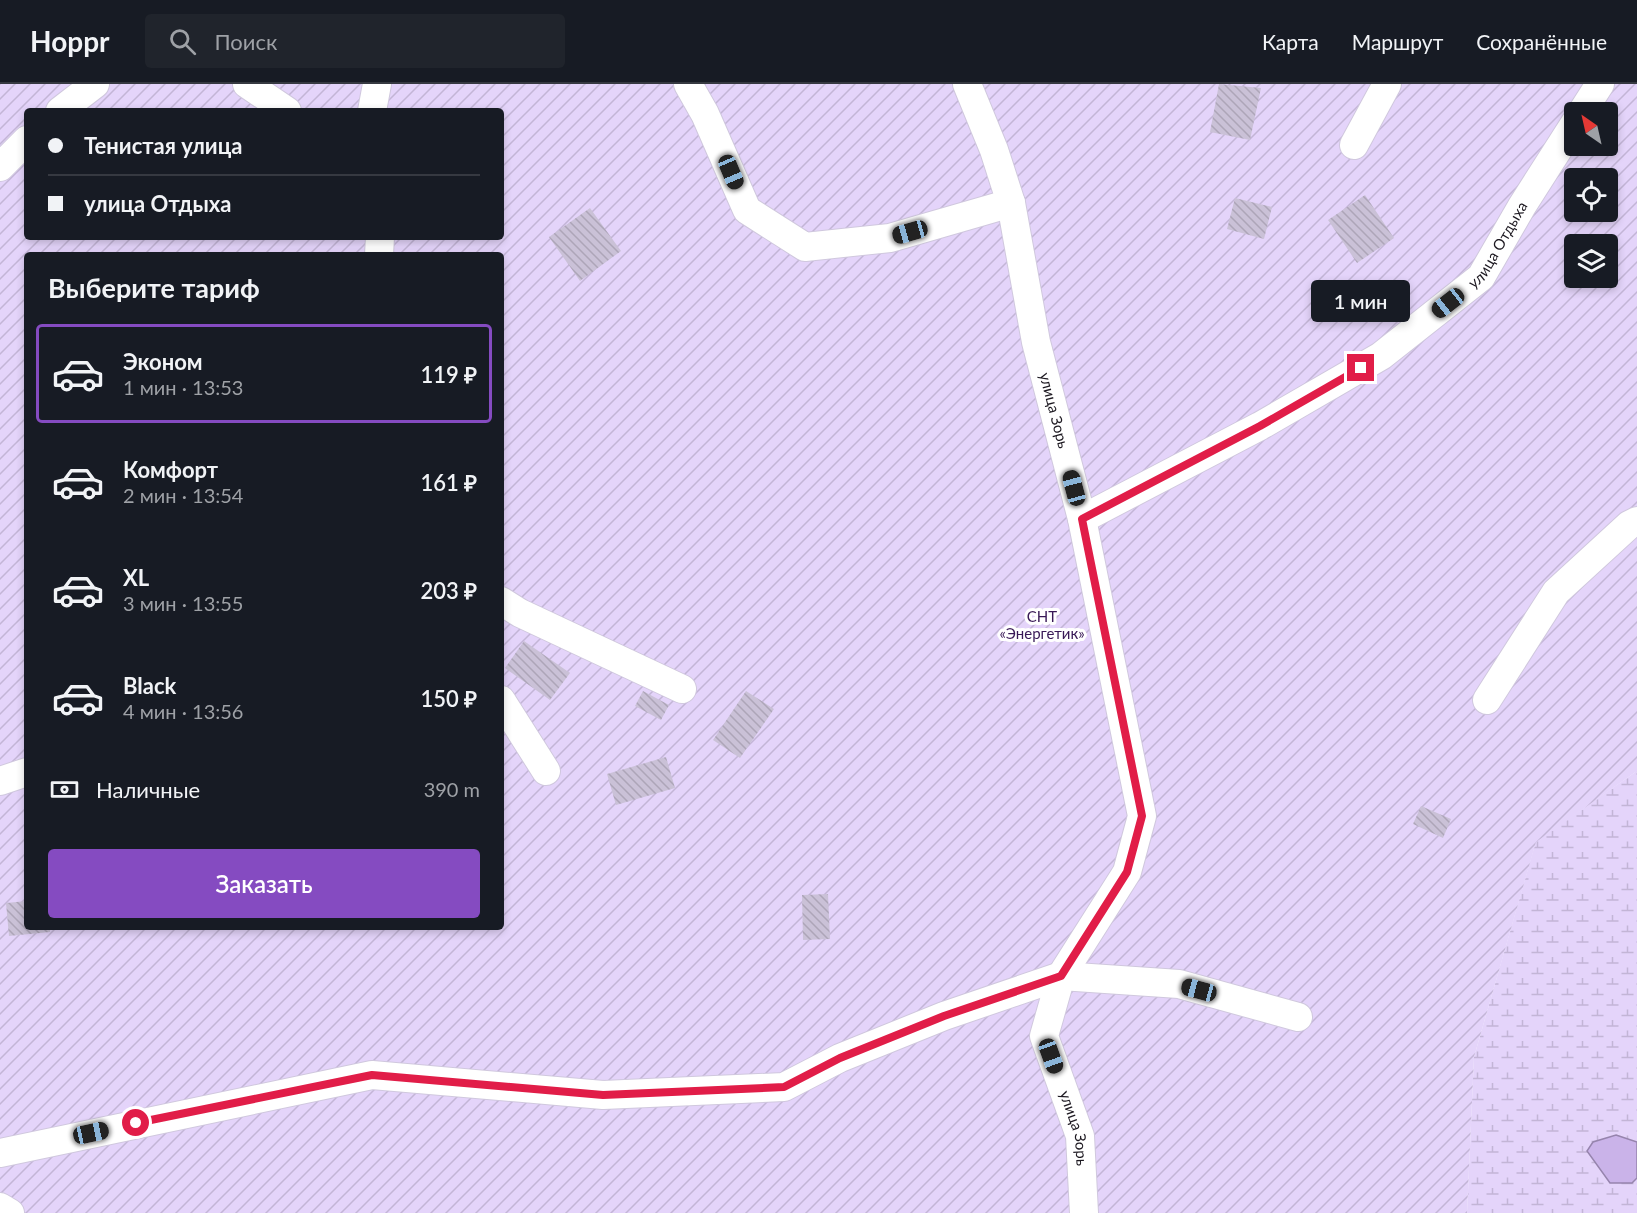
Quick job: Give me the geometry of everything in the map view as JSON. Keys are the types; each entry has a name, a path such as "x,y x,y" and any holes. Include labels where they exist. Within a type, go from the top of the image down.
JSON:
{"street":[{"path":"64,108 95,84"},
{"path":"247,84 283,108"},
{"path":"373,108 377,84"},
{"path":"688,84 705,114 747,210 805,247 890,238 1011,203"},
{"name":"улица Зорь","path":"967,84 994,150 1011,203 1036,342 1082,519 1142,816 1127,872 1061,976 1044,1036 1080,1136 1084,1213"},
{"path":"1354,145 1387,84"},
{"path":"1588,102 1600,84"},
{"name":"улица Отдыха","path":"1082,519 1260,426 1381,356 1481,277 1521,206 1564,140"},
{"path":"0,167 24,143"},
{"path":"1487,700 1556,592 1637,520"},
{"path":"504,603 520,613 682,688"},
{"path":"504,705 546,771"},
{"path":"0,781 24,773"},
{"path":"0,1153 372,1075 603,1095 784,1087 840,1058 944,1016 1061,976 1179,984 1298,1017"},
{"path":"0,1207 10,1213"}],"green space":[{"name":"СНТ «Энергетик»","path":"0,84 1637,84 1637,771 1536,842 1474,1057 1467,1213 0,1213"},
{"path":"1637,771 1637,1142 1616,1135 1631,1183 1637,1178 1637,1213 1467,1213 1474,1057 1536,841"}],"shaded area":[{"path":"1616,1135 1637,1142 1637,1178 1632,1183 1610,1183 1587,1151 1593,1142"}],"building":[{"path":"1219,84 1261,88 1250,140 1210,132"},
{"path":"1365,195 1394,238 1357,263 1328,220"},
{"path":"1235,198 1272,207 1264,239 1227,229"},
{"path":"590,208 621,251 580,281 549,237"},
{"path":"524,641 570,673 550,700 505,668"},
{"path":"643,691 669,705 661,720 635,706"},
{"path":"746,691 774,709 740,758 713,740"},
{"path":"666,757 675,788 616,805 607,774"},
{"path":"1421,806 1451,819 1443,838 1413,824"},
{"path":"828,894 830,939 803,940 802,895"},
{"path":"24,901 24,930 50,930 50,932 9,936 6,903"}],"route":[{"path":"136,1123 372,1075 603,1095 784,1087 840,1058 944,1016 1061,976 1127,872 1142,816 1082,519 1260,426 1361,368"}]}
